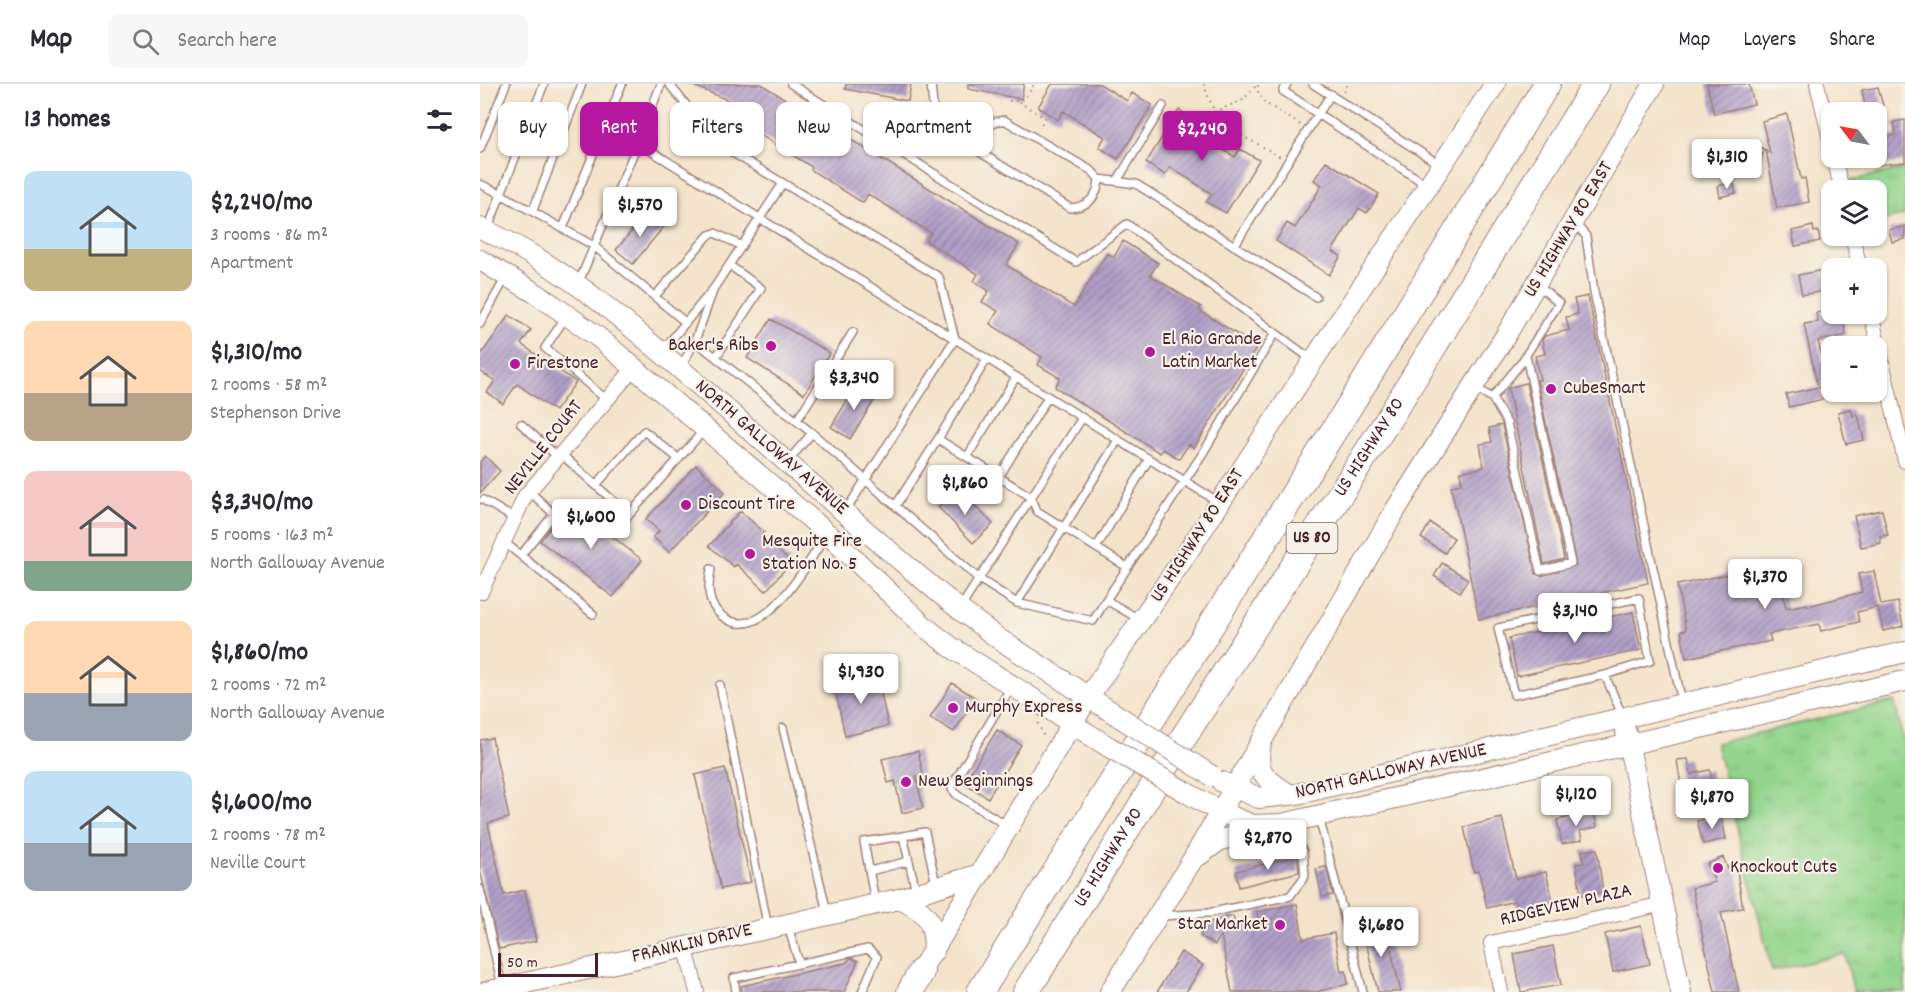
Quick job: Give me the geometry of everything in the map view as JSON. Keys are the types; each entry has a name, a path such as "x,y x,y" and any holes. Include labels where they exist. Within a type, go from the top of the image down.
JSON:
{"highway":[{"name":"US HIGHWAY 80","path":"980,992 1367,378 1548,84"},
{"name":"US HIGHWAY 80","path":"1026,992 1187,732 1386,423 1596,84"}],"main road":[{"name":"US HIGHWAY 80 EAST","path":"918,977 1089,696 1142,621 1495,84"},
{"name":"US HIGHWAY 80 EAST","path":"1110,992 1193,859 1396,509 1537,284 1654,84"},
{"name":"NORTH GALLOWAY AVENUE","path":"484,230 541,259 578,284 654,346 959,609 999,639 1212,776 1233,788 1259,798 1290,795 1905,652"},
{"name":"NORTH GALLOWAY AVENUE","path":"480,260 567,315 634,368 827,533 925,627 1071,725 1189,794 1252,825 1292,823 1629,743 1905,681"},
{"path":"634,368 654,346"},
{"path":"662,392 680,369"},
{"path":"827,533 845,512"},
{"path":"1623,718 1681,992"},
{"path":"1264,735 1258,766 1264,775 1290,795"},
{"path":"1319,817 1321,810 1334,798 1411,777 1426,764"},
{"path":"1193,859 1220,840 1292,823"},
{"name":"FRANKLIN DRIVE","path":"494,990 685,945 908,897 980,874"},
{"path":"908,897 929,920 934,930 918,977"}],"street":[{"path":"1817,84 1821,102"},
{"path":"1872,324 1905,461"},
{"name":"NEVILLE COURT","path":"480,593 529,491 634,368"},
{"name":"RIDGEVIEW PLAZA","path":"1501,992 1491,943 1663,904"},
{"path":"685,945 698,992"}],"lane":[{"path":"480,149 506,84"},
{"path":"484,230 501,194 544,84"},
{"path":"533,210 582,84"},
{"path":"563,228 622,84"},
{"path":"654,102 661,84"},
{"path":"669,84 718,144 939,277 955,339 845,512"},
{"path":"791,84 1076,262 1127,225 1313,361"},
{"path":"931,84 933,102"},
{"path":"1287,84 1283,91 1428,185"},
{"path":"1313,84 1442,165"},
{"path":"1234,246 1331,94"},
{"path":"1117,182 1164,106"},
{"path":"993,124 1004,120 1092,171 1099,179 1136,184 1316,297"},
{"path":"658,155 1219,502"},
{"path":"578,284 632,156"},
{"path":"986,156 1070,208 1088,204 1098,190 1099,179"},
{"path":"654,346 668,344 714,288 783,183"},
{"path":"480,184 533,210 594,246 685,321"},
{"path":"1574,222 1586,236 1594,292 1683,704"},
{"path":"655,296 709,235 715,233 742,246"},
{"path":"716,357 761,288 729,266"},
{"path":"480,324 507,275"},
{"path":"1492,398 1526,356 1559,303 1537,284"},
{"path":"680,369 695,341 714,288"},
{"path":"567,315 545,348 607,400"},
{"path":"797,420 853,332"},
{"path":"695,341 797,420 979,579 1017,603 1093,621 1183,480 1203,453 1275,333"},
{"path":"1473,386 1492,398 1507,423 1540,570 1571,563 1526,356"},
{"path":"896,505 987,359"},
{"path":"967,457 1016,377"},
{"path":"999,477 1048,397"},
{"path":"959,609 1082,418"},
{"path":"520,423 629,515 705,429"},
{"path":"596,485 644,431 679,459"},
{"path":"787,462 812,433"},
{"path":"938,439 1031,497 1037,511 1127,567"},
{"path":"1017,603 1118,440"},
{"path":"1096,548 1149,459"},
{"path":"521,555 554,514 529,491"},
{"path":"483,500 515,519"},
{"path":"711,570 708,594 717,611 731,621 743,624 758,620 771,610 805,569 827,533"},
{"path":"504,542 593,614"},
{"path":"1639,598 1650,661 1605,675 1514,695 1498,628 1639,598"},
{"path":"1106,600 1142,621"},
{"path":"1605,675 1623,718"},
{"path":"720,685 768,928"},
{"path":"1009,826 957,795 952,789 953,783 1012,686"},
{"path":"783,728 828,915"},
{"path":"1319,817 1363,992"},
{"path":"1158,916 1208,913 1290,896 1305,876 1303,851 1292,823"},
{"path":"876,904 864,842 925,832 937,887"},
{"path":"903,836 909,861 908,897"},
{"path":"870,871 909,861"},
{"path":"480,889 494,990"},
{"path":"788,923 799,963"},
{"path":"736,992 734,978 868,949 877,957 863,991"}],"path":[{"path":"1019,102 1027,97 1034,84"},
{"path":"1204,84 1214,112 1232,133 1265,147 1287,162"},
{"path":"1214,112 1243,100 1258,84"},
{"path":"1258,84 1258,93 1265,103 1309,129"},
{"path":"1010,101 1019,102 1045,118 1034,137"},
{"path":"1035,720 1041,726 1044,745"}],"green space":[{"path":"1905,168 1905,215 1887,220 1887,180 1853,180"},
{"path":"1894,701 1905,747 1905,992 1854,992 1845,954 1772,971 1716,743"}],"building":[{"name":"El Rio Grande Latin Market","path":"689,84 761,84 790,102 776,102 776,145 764,137 764,102 733,102"},
{"path":"846,84 911,84 908,101 845,89"},
{"path":"968,84 1024,84 1021,99 968,89"},
{"path":"1052,84 1100,84 1127,101 1132,93 1152,105 1118,159 1099,147 1105,137 1063,111 1058,120 1038,107"},
{"path":"1707,84 1749,84 1754,104 1714,114"},
{"path":"1878,87 1882,102 1864,102 1862,90"},
{"path":"1179,110 1198,122 1193,130 1209,141 1235,157 1240,149 1259,160 1226,213 1206,202 1212,194 1170,167 1165,175 1146,163"},
{"path":"1787,114 1801,179 1805,178 1809,202 1777,208 1766,150 1770,153 1762,121"},
{"path":"1905,120 1905,162 1887,164 1887,137 1896,135 1894,122"},
{"name":"El Rio Grande Latin Market","path":"851,140 863,147 863,156 877,156 1019,244 1006,265 1074,307 1107,253 1114,257 1123,241 1158,263 1150,275 1201,307 1199,310 1257,347 1194,448 1189,444 1179,459 1163,449 1160,453 1055,387 1060,378 1038,365 1042,357 990,324 998,311 982,302 989,291 974,281 978,274 926,241 931,233 868,194 863,203 811,170 812,167 794,156 851,156"},
{"path":"1751,142 1765,150 1753,172 1738,163"},
{"path":"1326,161 1379,194 1367,213 1359,208 1332,251 1341,256 1329,275 1276,241 1287,223 1295,228 1311,203 1322,185 1314,180"},
{"path":"1733,182 1736,193 1720,197 1718,186"},
{"path":"648,211 665,225 633,264 616,250"},
{"path":"1813,226 1814,232 1818,231 1820,241 1795,246 1792,231"},
{"path":"1905,226 1905,239 1892,242 1889,230"},
{"path":"1821,270 1821,292 1802,295 1798,275"},
{"name":"CubeSmart","path":"1588,296 1648,583 1479,619 1451,486 1462,484 1460,472 1484,467 1480,444 1492,442 1489,428 1502,425 1536,574 1541,576 1576,565 1537,380 1540,380 1535,356 1545,354 1542,340 1545,336 1569,330 1566,317 1578,314 1574,299"},
{"path":"1821,312 1821,324 1844,324 1846,335 1821,336 1821,340 1818,341 1821,354 1821,383 1817,384 1804,324 1818,322 1816,313"},
{"name":"Firestone","path":"509,315 531,330 521,344 576,382 555,411 517,384 503,404 487,392 495,381 480,371 480,356"},
{"path":"771,319 830,353 804,394 747,358"},
{"path":"1526,383 1564,559 1544,564 1508,388"},
{"path":"857,384 877,396 850,439 831,427"},
{"path":"1820,387 1821,399 1789,407 1786,394"},
{"path":"1851,409 1853,416 1858,415 1864,440 1846,444 1838,412"},
{"path":"485,456 500,471 480,493 480,462"},
{"name":"Discount Tire","path":"696,465 725,492 669,552 653,537 659,531 646,519"},
{"path":"957,488 993,524 973,543 938,507"},
{"path":"570,503 642,560 613,597 540,541"},
{"path":"1882,510 1888,535 1880,536 1881,543 1861,547 1854,516"},
{"name":"Mesquite Fire Station No. 5","path":"740,511 764,532 761,535 791,562 766,591 736,564 734,567 709,546"},
{"path":"1430,523 1454,538 1445,553 1421,538"},
{"path":"1442,563 1468,579 1460,592 1434,576"},
{"path":"1777,564 1786,608 1807,604 1808,606 1862,592 1858,574 1874,571 1881,605 1898,602 1903,626 1883,631 1878,607 1857,612 1859,622 1821,631 1819,624 1769,634 1771,641 1686,658 1681,631 1686,630 1677,585"},
{"path":"1633,612 1641,650 1517,676 1509,638"},
{"path":"877,674 888,726 845,736 834,683"},
{"name":"Murphy Express","path":"952,683 976,698 954,732 930,718"},
{"name":"Murphy Express","path":"997,730 1021,745 988,798 964,783"},
{"path":"492,738 509,818 488,823 504,895 525,890 536,941 499,949 480,870 480,740"},
{"name":"New Beginnings","path":"918,751 923,774 916,776 923,808 902,813 895,781 888,783 882,759"},
{"path":"1688,759 1691,774 1710,770 1713,787 1682,792 1677,760"},
{"path":"725,768 751,882 721,889 695,775"},
{"path":"1594,812 1597,827 1580,831 1582,840 1562,844 1557,820"},
{"path":"1721,815 1726,839 1703,844 1697,821"},
{"path":"1502,818 1516,879 1546,872 1554,905 1518,913 1515,901 1487,908 1479,871 1474,872 1464,827"},
{"path":"1597,849 1603,892 1581,895 1576,864 1584,863 1582,851"},
{"path":"1297,856 1299,872 1239,887 1236,871"},
{"path":"1723,857 1728,869 1734,866 1737,872 1743,908 1721,912 1739,992 1715,992 1692,888 1715,882 1707,864"},
{"path":"1326,867 1333,895 1322,897 1316,869"},
{"path":"1297,904 1303,939 1334,933 1341,972 1346,971 1348,984 1316,992 1232,992 1221,935 1215,945 1200,936 1205,926 1233,916 1235,925 1258,921 1257,912"},
{"path":"1384,921 1401,992 1378,992 1362,926"},
{"path":"1641,926 1650,964 1613,972 1605,934"},
{"path":"1553,946 1561,985 1521,992 1514,954"},
{"path":"1181,952 1203,965 1186,992 1157,992"},
{"path":"851,958 858,961 844,992 742,992 741,986 845,963"}],"place":[{"name":"Baker's Ribs","path":"771,346"},
{"name":"El Rio Grande Latin Market","path":"1150,352"},
{"name":"Firestone","path":"515,364"},
{"name":"CubeSmart","path":"1551,389"},
{"name":"Discount Tire","path":"686,505"},
{"name":"Mesquite Fire Station No. 5","path":"750,554"},
{"name":"Murphy Express","path":"953,708"},
{"name":"New Beginnings","path":"906,782"},
{"name":"Knockout Cuts","path":"1718,868"},
{"name":"Star Market","path":"1280,925"}]}
